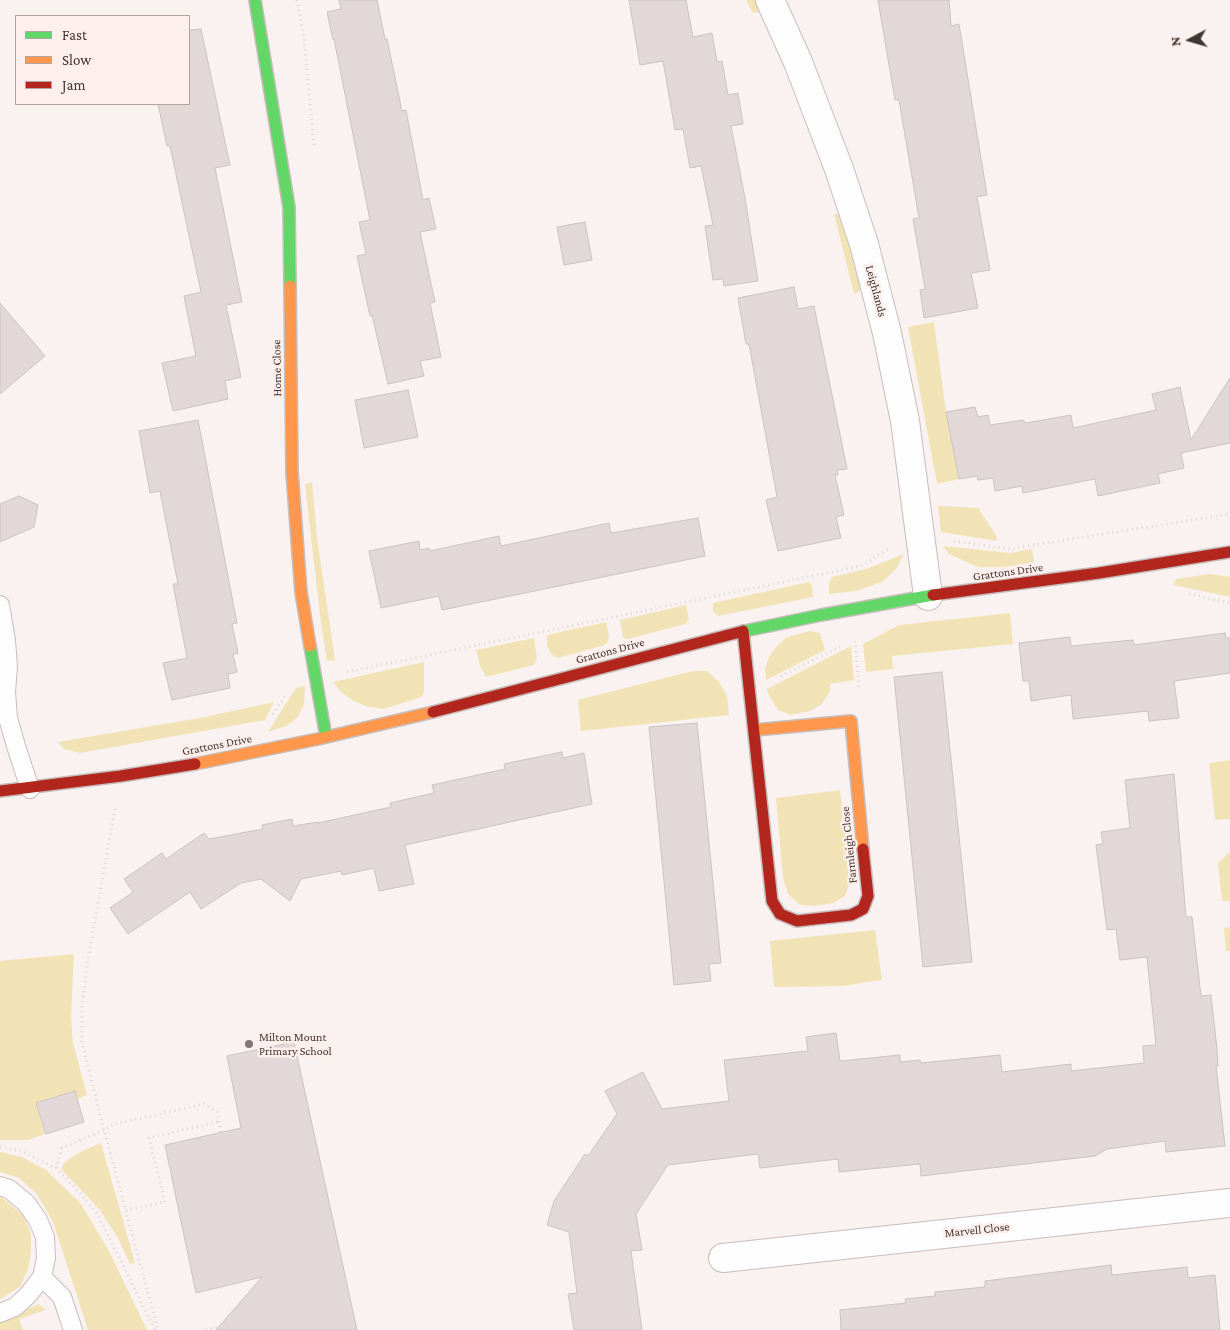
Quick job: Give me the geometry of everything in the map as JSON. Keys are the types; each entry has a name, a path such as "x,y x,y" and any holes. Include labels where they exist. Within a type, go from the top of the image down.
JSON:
{"street":[{"name":"Home Close","path":"255,0 289,207 292,472 302,592 326,737"},
{"name":"Leighlands","path":"770,0 798,62 836,160 864,244 887,333 905,421 928,596"},
{"name":"Grattons Drive","path":"0,791 121,776 326,737 743,631 821,614 928,596 1099,573 1230,552"},
{"name":"Farmleigh Close","path":"743,631 772,901 780,914 797,921 850,915 863,909 868,896 851,721"},
{"path":"755,730 851,721"},
{"name":"Marvell Close","path":"723,1258 1230,1203"}],"lane":[{"path":"0,605 8,666 6,692 8,718 30,788"},
{"path":"0,1186 9,1189 26,1203 38,1220 45,1237 46,1258 42,1277 28,1295 14,1307 0,1314"},
{"path":"42,1277 62,1298 73,1330"}],"path":[{"path":"249,753 292,684 860,566 897,544 921,537 1009,549 1230,514"},
{"path":"851,721 861,720 855,640"},
{"path":"121,776 88,959 82,1007 82,1042 156,1330"},
{"path":"56,1168 62,1148 114,1124 204,1104 217,1112 221,1133"},
{"path":"126,1210 166,1202 149,1138 220,1121"},
{"path":"0,1148 21,1151 56,1168 80,1193 98,1215 156,1330"},
{"path":"206,1330 219,1327"}],"shaded area":[{"path":"746,0 755,0 760,12 753,13"},
{"path":"834,214 839,214 845,225 861,290 854,294"},
{"path":"934,322 946,412 959,479 937,484 908,327"},
{"path":"312,482 317,538 335,660 327,661 305,484"},
{"path":"938,506 978,508 996,535 997,541 941,532"},
{"path":"943,546 1010,553 1032,549 1034,562 1006,567 978,567 949,554"},
{"path":"904,554 896,569 882,582 856,591 829,594 829,583 832,577 866,569"},
{"path":"1210,574 1230,577 1230,597 1174,585 1176,579"},
{"path":"809,582 812,586 813,597 718,616 713,611 713,603"},
{"path":"686,605 689,620 685,624 628,639 623,638 620,620"},
{"path":"1010,613 1013,644 892,656 893,669 866,672 863,644 899,625"},
{"path":"606,622 609,635 605,645 558,658 552,655 547,646 547,635"},
{"path":"810,631 820,633 825,650 766,680 765,668 769,657 777,646 787,637"},
{"path":"534,638 537,658 534,665 486,677 480,666 476,650"},
{"path":"851,646 854,680 830,684 830,691 822,704 810,711 791,715 778,710 767,689"},
{"path":"424,662 424,692 422,697 383,709 365,706 352,700 341,692 333,682"},
{"path":"693,671 707,671 719,682 727,696 729,715 581,731 578,700"},
{"path":"305,686 304,704 298,717 286,726 268,732 296,688"},
{"path":"274,702 265,720 80,753 64,749 58,742 200,718"},
{"path":"1230,760 1230,819 1215,820 1209,763"},
{"path":"840,790 850,882 845,896 833,903 814,906 800,905 788,894 783,878 776,798"},
{"path":"1230,852 1230,901 1222,901 1218,863"},
{"path":"1230,927 1230,951 1226,951 1224,928"},
{"path":"875,930 882,980 842,986 774,987 770,941"},
{"path":"74,954 71,1017 73,1043 87,1095 77,1099 75,1091 36,1103 45,1134 28,1140 0,1140 0,961"},
{"path":"101,1143 135,1263 130,1264 118,1238 99,1209 61,1169 65,1162 80,1152"},
{"path":"0,1152 22,1157 46,1170 81,1204 109,1251 147,1330 88,1330 53,1222 37,1194 19,1178 0,1172"},
{"path":"0,1196 24,1216 31,1234 31,1252 28,1269 20,1287 0,1299"},
{"path":"39,1304 46,1310 19,1319 23,1330 0,1330 0,1320"}],"building":[{"path":"339,0 377,0 402,111 406,110 423,200 429,198 436,229 420,232 435,302 430,303 441,357 420,361 424,376 388,384 357,256 366,254 359,222 370,220 327,12 341,9"},
{"path":"629,0 686,0 693,37 712,33 717,62 722,61 728,95 738,93 743,124 731,126 758,281 724,286 723,279 713,280 705,226 713,225 701,166 690,168 683,129 675,130 663,61 640,65"},
{"path":"878,0 949,0 951,26 959,24 987,195 977,197 990,270 971,273 978,308 924,318 920,290 925,289 913,219 919,218 899,100 895,100"},
{"path":"201,29 230,165 215,168 242,302 226,305 241,377 225,381 228,399 173,411 162,363 196,356 184,296 201,292 170,146 167,146 158,105 190,105 190,30"},
{"path":"585,222 592,260 564,265 557,227"},
{"path":"794,287 798,309 814,306 847,469 837,470 838,475 835,475 844,515 836,517 841,538 778,551 766,500 777,497 749,344 746,344 738,298"},
{"path":"0,303 45,356 0,394"},
{"path":"1230,378 1230,443 1181,453 1184,468 1158,474 1160,483 1098,496 1095,479 1023,493 1022,486 995,491 993,478 978,480 977,476 959,479 946,412 975,407 978,417 988,415 990,425 1023,420 1026,423 1071,415 1073,428 1156,410 1152,394 1180,387 1191,440"},
{"path":"408,390 418,437 364,448 355,400"},
{"path":"198,420 237,623 232,624 238,653 233,654 237,672 228,674 230,688 172,700 163,663 187,658 173,584 178,584 160,491 150,493 139,431"},
{"path":"19,496 38,505 34,527 0,542 0,504"},
{"path":"698,518 705,556 442,610 439,596 381,608 369,551 419,541 420,550 429,548 430,551 499,536 501,546 609,523 611,533"},
{"path":"1225,633 1226,638 1230,638 1230,673 1174,681 1179,718 1149,721 1148,711 1073,719 1071,695 1031,701 1029,681 1023,681 1019,643 1070,637 1071,646 1133,640 1134,645"},
{"path":"942,672 972,962 923,967 894,677"},
{"path":"697,723 721,963 709,964 711,981 674,985 649,727"},
{"path":"562,752 563,758 584,753 592,804 405,845 414,884 379,891 374,868 342,875 341,871 301,879 290,901 261,879 241,883 201,909 190,892 128,934 110,908 133,892 124,879 162,853 166,859 204,833 209,839 263,829 262,825 292,819 293,826 318,823 391,807 390,803 434,793 432,785 505,769 504,764"},
{"path":"1174,774 1186,917 1192,917 1201,996 1211,995 1217,1049 1218,1066 1216,1066 1225,1146 1166,1152 1165,1141 1107,1149 1095,1156 921,1176 920,1164 839,1172 838,1159 760,1168 758,1154 668,1165 636,1214 642,1250 631,1251 642,1330 574,1330 568,1294 577,1293 569,1232 547,1225 554,1201 585,1154 588,1156 617,1114 605,1091 643,1072 662,1109 729,1101 724,1060 808,1051 806,1037 836,1033 840,1061 900,1055 900,1062 920,1060 921,1063 1000,1055 1002,1072 1071,1064 1071,1071 1144,1063 1143,1046 1156,1045 1147,957 1120,960 1116,929 1107,930 1096,845 1103,844 1101,832 1130,828 1125,780"},
{"path":"294,1042 357,1330 216,1330 262,1277 196,1293 165,1145 241,1128 227,1056"},
{"path":"75,1091 84,1122 46,1134 36,1103"},
{"path":"1111,1265 1112,1275 1187,1267 1188,1278 1215,1275 1220,1330 841,1330 840,1310 906,1303 905,1299 935,1296 935,1292 985,1287 985,1281"}],"traffic: fast":[{"path":"255,0 289,207 290,286"},
{"path":"740,632 933,595"},
{"path":"310,646 326,737"}],"traffic: slow":[{"path":"290,286 292,472 301,592 310,646"},
{"path":"195,764 318,739 433,712"},
{"path":"755,730 851,721 863,849"}],"traffic: jam":[{"path":"933,595 1099,573 1230,552"},
{"path":"743,631 772,901 780,914 797,921 851,915 863,909 868,896 863,849"},
{"path":"433,712 740,632"},
{"path":"0,791 121,776 195,764"}],"place":[{"name":"Milton Mount Primary School","path":"249,1044"}]}
